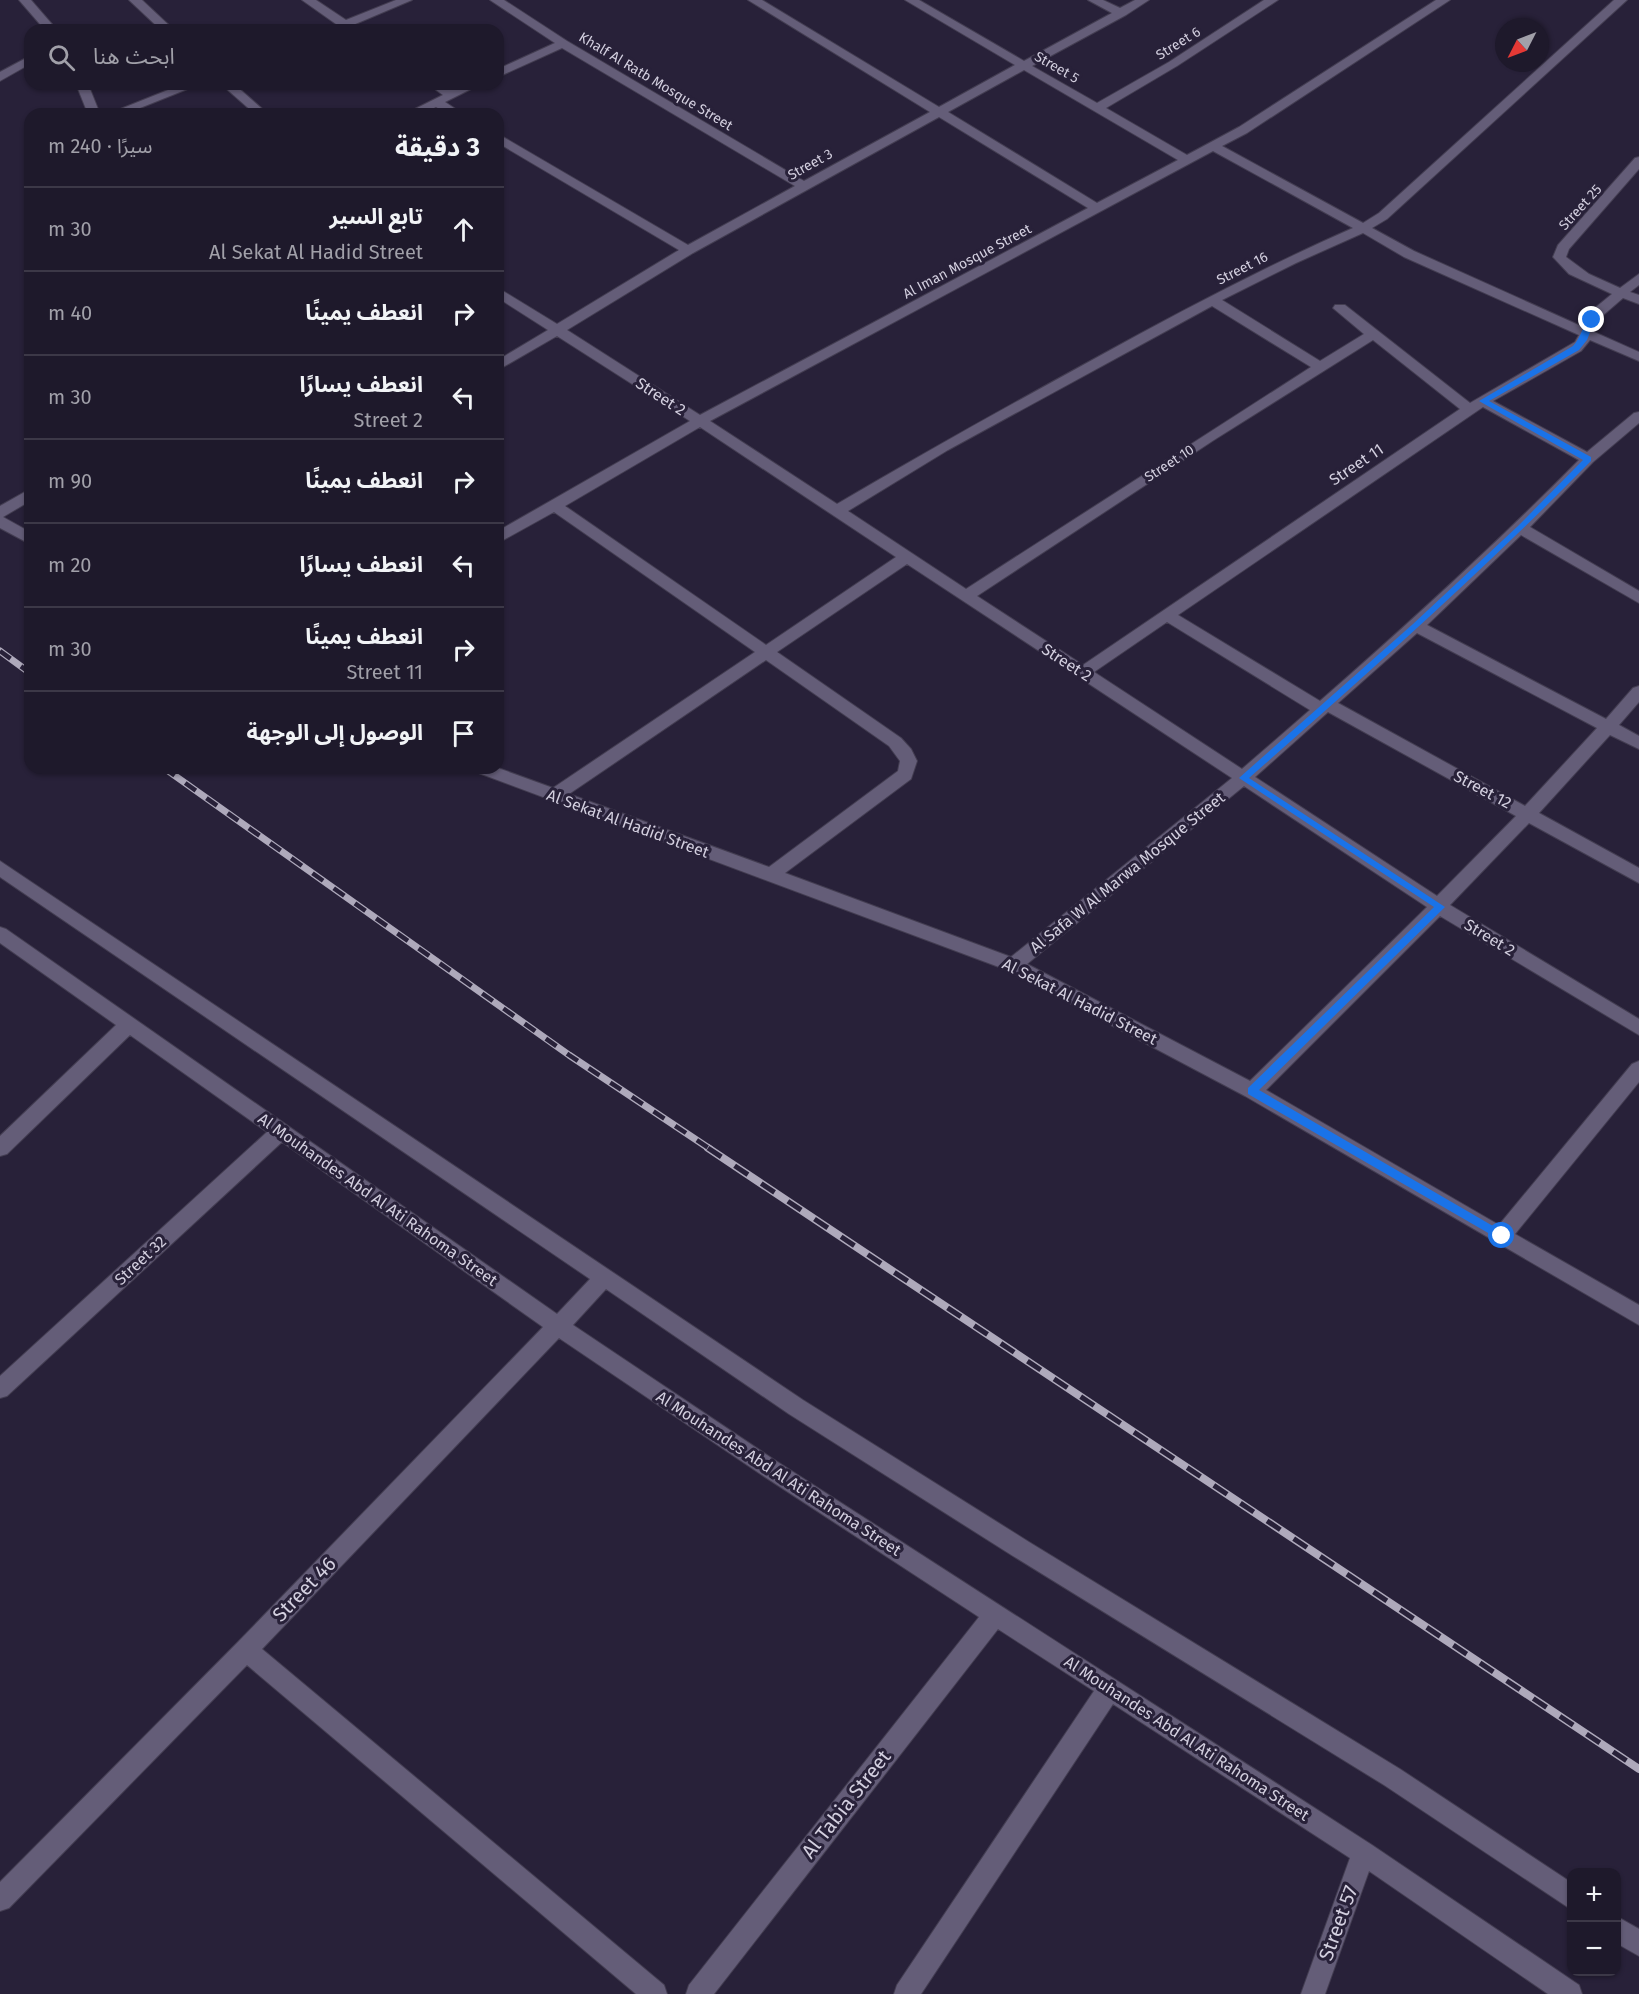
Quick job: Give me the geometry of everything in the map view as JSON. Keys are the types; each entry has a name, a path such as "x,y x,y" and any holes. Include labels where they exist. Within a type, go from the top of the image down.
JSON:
{"street":[{"path":"25,0 46,24"},
{"path":"135,0 161,24"},
{"path":"308,0 344,24"},
{"path":"354,24 406,0"},
{"name":"Khalf Al Ratb Mosque Street","path":"496,0 563,44 803,186"},
{"path":"754,0 939,110 1097,208"},
{"name":"Street 5","path":"911,0 1187,160"},
{"path":"1094,0 1122,13"},
{"name":"Street 3","path":"504,362 688,250 939,110 1026,66 1143,0"},
{"name":"Street 6","path":"1097,108 1173,64 1272,0"},
{"name":"Al Iman Mosque Street","path":"504,534 700,421 1213,146 1273,111 1443,0"},
{"name":"Street 16","path":"837,511 943,447 1212,300 1291,260 1364,228 1404,200 1621,0"},
{"path":"504,70 563,44"},
{"path":"0,76 24,62"},
{"path":"84,90 92,108"},
{"path":"130,108 178,90"},
{"path":"234,90 255,108"},
{"path":"443,90 451,95"},
{"path":"424,108 462,90"},
{"path":"436,102 446,108"},
{"path":"504,142 688,250"},
{"path":"1213,146 1444,271 1639,357"},
{"name":"Street 25","path":"1622,292 1564,265 1559,257 1563,248 1639,161"},
{"name":"Street 11","path":"1083,672 1469,409 1576,348 1595,315 1639,278"},
{"path":"1622,292 1639,300"},
{"name":"Street 2","path":"504,296 700,421 1440,907 1639,1028"},
{"path":"1212,300 1320,367"},
{"path":"1340,308 1469,409"},
{"name":"Street 10","path":"966,596 1373,334"},
{"path":"1483,401 1588,459"},
{"name":"Al Safa W Al Marwa Mosque Street","path":"1013,964 1243,778 1416,626 1521,528 1588,459 1639,416"},
{"path":"0,513 24,498"},
{"path":"554,505 896,742 907,756 910,765 905,775 772,874"},
{"path":"0,521 24,535"},
{"path":"1521,528 1639,598"},
{"path":"553,796 907,557"},
{"name":"Street 12","path":"1167,615 1324,707 1529,814 1639,876"},
{"path":"1416,626 1639,743"},
{"path":"1252,1091 1440,907 1529,814 1639,692"},
{"name":"Al Sekat Al Hadid Street","path":"497,774 1013,964 1252,1091 1639,1316"},
{"path":"0,868 796,1407 1021,1549 1392,1777 1567,1895"},
{"name":"Al Mouhandes Abd Al Ati Rahoma Street","path":"2,938 558,1326 766,1466 1364,1852 1570,1994"},
{"path":"0,1148 128,1025"},
{"path":"1502,1236 1639,1069"},
{"name":"Street 32","path":"0,1389 281,1131"},
{"name":"Street 46","path":"0,1899 246,1650 605,1277"},
{"name":"Al Tabia Street","path":"698,1994 995,1614"},
{"path":"246,1650 655,1994"},
{"path":"906,1994 1110,1688"},
{"name":"Street 57","path":"1313,1994 1364,1852"},
{"path":"1621,1931 1639,1944"}],"railway":[{"path":"0,651 24,669"},
{"path":"172,774 569,1055 710,1149"},
{"path":"708,1148 1639,1769"}],"route":[{"path":"1502,1236 1252,1091 1440,907 1243,778 1416,626 1521,528 1588,459 1483,401 1576,348 1581,344 1592,320"}]}
